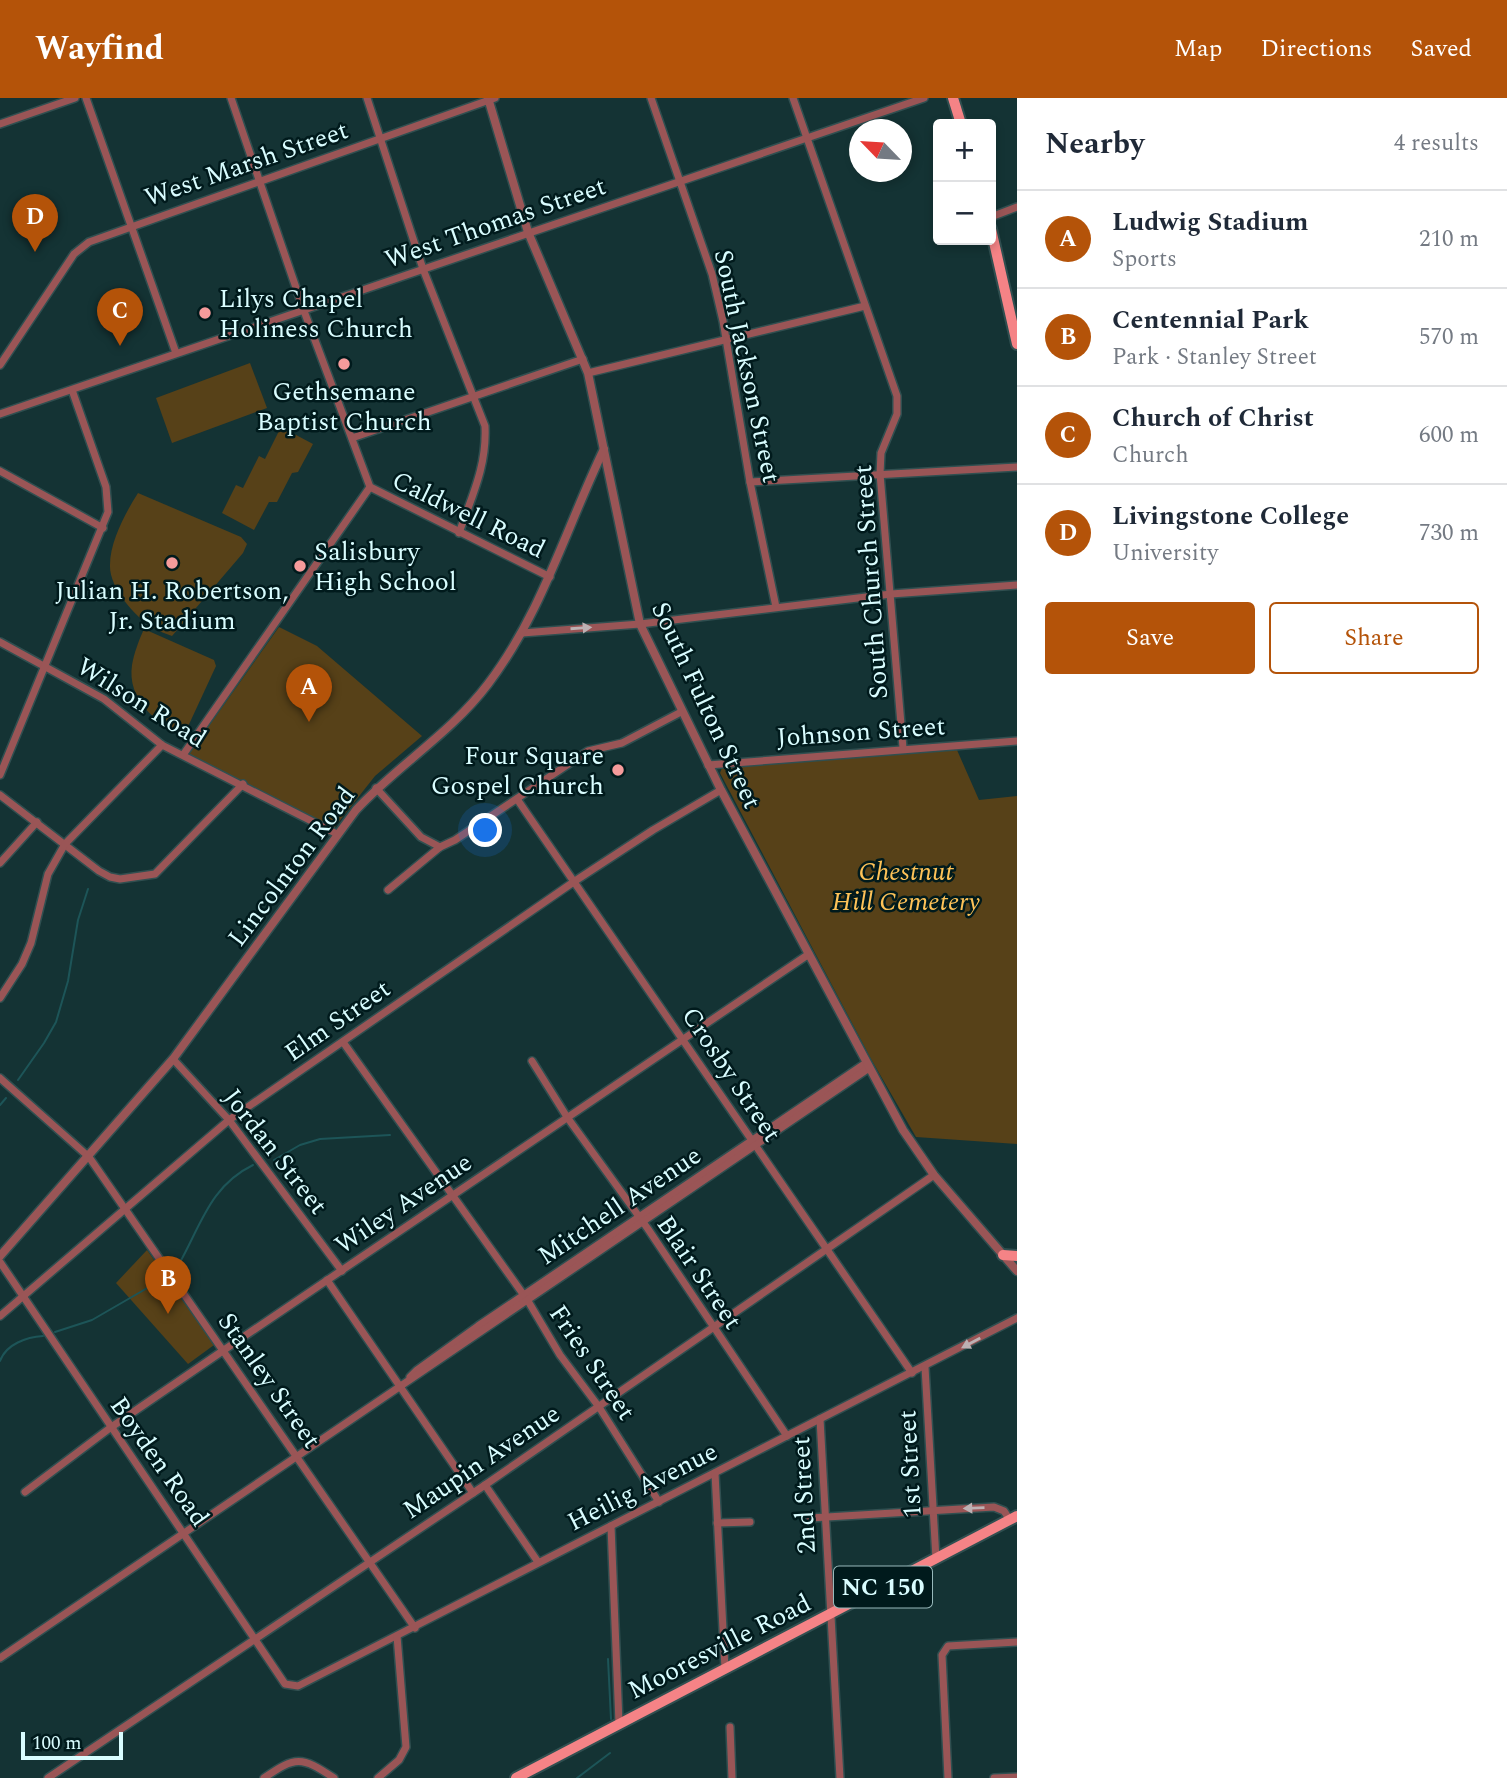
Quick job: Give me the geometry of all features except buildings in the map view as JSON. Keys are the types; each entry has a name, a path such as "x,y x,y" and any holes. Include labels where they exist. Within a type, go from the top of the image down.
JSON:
{"main road":[{"path":"953,98 959,119"},
{"path":"995,245 1017,344"},
{"path":"1003,1255 1017,1256"},
{"name":"Mooresville Road","path":"516,1778 1012,1521"}],"street":[{"path":"0,124 75,98"},
{"path":"86,98 176,353"},
{"path":"183,755 370,487 303,312 231,98"},
{"path":"367,98 423,269 485,426 486,447 482,469 459,533"},
{"name":"South Jackson Street","path":"651,98 712,274 776,607"},
{"name":"South Church Street","path":"793,98 897,396 897,414 880,453 880,474 903,748"},
{"name":"West Thomas Street","path":"0,414 923,98"},
{"name":"West Marsh Street","path":"0,365 74,254 89,242 130,225 490,99"},
{"name":"South Fulton Street","path":"490,99 528,232 588,373 640,624 708,765 902,1130 934,1175 1017,1271"},
{"path":"996,215 1017,206"},
{"path":"588,373 865,306"},
{"path":"352,438 583,359"},
{"path":"0,775 108,512 108,496 72,390"},
{"name":"Lincolnton Road","path":"0,1256 173,1059 337,834 376,788 432,743 487,686 522,633 550,577 604,449"},
{"path":"750,482 1017,467"},
{"path":"0,471 103,527"},
{"name":"Caldwell Road","path":"370,487 550,577"},
{"path":"522,633 640,624 891,594 1017,585"},
{"name":"Wilson Road","path":"0,642 104,699 162,745 337,834"},
{"path":"388,890 429,859 440,846 455,840 588,751 622,743 681,712"},
{"name":"Johnson Street","path":"708,765 1017,741"},
{"path":"0,998 22,964 31,943 48,874 65,844 162,745"},
{"path":"0,794 110,877 132,879 155,874 243,784"},
{"path":"376,788 421,837 440,846"},
{"name":"Elm Street","path":"0,1316 229,1120 575,881 721,790"},
{"name":"Crosby Street","path":"517,799 912,1373"},
{"path":"0,863 37,822"},
{"name":"Wiley Avenue","path":"25,1492 110,1428 809,954"},
{"name":"Fries Street","path":"343,1042 525,1298 560,1355 598,1407 660,1503"},
{"name":"Jordan Street","path":"173,1059 229,1120 342,1271"},
{"name":"Blair Street","path":"532,1061 567,1117 641,1220 787,1436"},
{"name":"Mitchell Avenue","path":"0,1658 400,1388 525,1298 867,1066"},
{"name":"Stanley Street","path":"0,1078 89,1157 415,1628"},
{"name":"Maupin Avenue","path":"48,1778 485,1485 934,1175"},
{"name":"Boyden Road","path":"0,1262 285,1684"},
{"path":"327,1280 473,1493"},
{"name":"Heilig Avenue","path":"285,1684 298,1686 415,1628 538,1562 660,1503 1017,1318"},
{"name":"1st Street","path":"925,1367 936,1559"},
{"name":"2nd Street","path":"820,1419 839,1778"},
{"path":"715,1473 724,1669"},
{"path":"485,1485 538,1562"},
{"path":"810,1518 994,1507 1004,1511 1012,1521"},
{"path":"717,1523 750,1522"},
{"path":"611,1526 619,1723"},
{"path":"378,1778 399,1760 406,1746 397,1636"},
{"path":"948,1778 942,1655 948,1646 1017,1642"},
{"path":"730,1727 732,1778"},
{"path":"264,1778 287,1762 310,1763 334,1778"},
{"path":"993,1778 1017,1777"}],"green space":[{"path":"250,363 267,408 172,443 156,398"},
{"path":"281,427 313,444 298,472 292,473 277,502 269,502 254,530 222,513 236,485 243,488 259,456 265,459"},
{"name":"Julian H. Robertson, Jr. Stadium","path":"138,493 241,537 247,544 243,553 172,636 154,628 138,616 118,591 111,574 111,556 116,537"},
{"path":"279,627 317,646 422,736 375,776 334,828 189,754"},
{"path":"144,629 214,660 216,666 185,733 154,717 145,709 134,689 132,665"},
{"name":"Chestnut Hill Cemetery","path":"957,750 979,800 1017,796 1017,1144 916,1137 871,1059 720,773 722,768"},
{"path":"147,1250 214,1345 188,1364 116,1283"}],"waterway":[{"path":"18,1080 56,1022 68,981 78,920 88,889"},
{"path":"0,1105 6,1098"},
{"path":"274,1160 300,1145 320,1139 390,1135"},
{"path":"179,1264 216,1195 238,1174 253,1165"},
{"path":"55,1332 92,1320 156,1283"},
{"path":"0,1361 12,1346 43,1336"},
{"path":"608,1659 611,1719"},
{"path":"577,1778 610,1753"}],"place":[{"name":"Livingstone College","path":"35,252"},
{"name":"Lilys Chapel Holiness Church","path":"205,313"},
{"name":"Church of Christ","path":"120,346"},
{"name":"Gethsemane Baptist Church","path":"344,364"},
{"name":"Julian H. Robertson, Jr. Stadium","path":"172,563"},
{"name":"Salisbury High School","path":"300,566"},
{"name":"Ludwig Stadium","path":"309,722"},
{"name":"Four Square Gospel Church","path":"618,770"},
{"name":"Centennial Park","path":"168,1314"}]}
